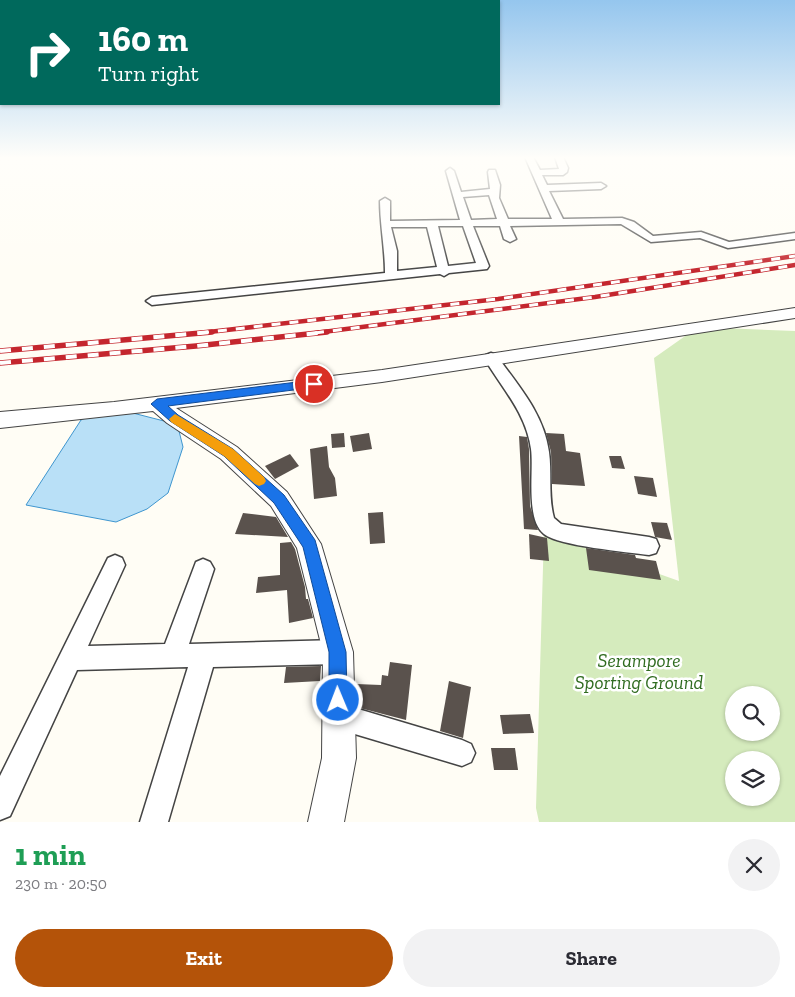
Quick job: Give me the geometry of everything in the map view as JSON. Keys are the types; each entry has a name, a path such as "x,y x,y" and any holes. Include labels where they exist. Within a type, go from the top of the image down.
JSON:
{"street":[{"path":"152,302 444,272 483,266 458,195"},
{"path":"494,195 502,223 510,239"},
{"path":"546,195 559,222"},
{"path":"385,201 385,224 391,251 391,276"},
{"path":"385,224 622,221 651,238 701,235 728,245 795,236"},
{"path":"432,224 444,272"},
{"path":"0,420 157,404 382,376 795,313"},
{"path":"491,358 530,413 537,429 545,521 550,527 558,532 649,546"},
{"path":"157,404 174,418 229,453 279,499 310,544 338,652 339,758 326,822"},
{"path":"0,806 115,566"},
{"path":"173,656 203,569"},
{"path":"71,658 338,652"},
{"path":"154,822 204,656"},
{"path":"338,716 462,753"}],"green space":[{"name":"Serampore Sporting Ground","path":"698,327 795,331 795,822 539,822 536,808 544,533 679,581 654,358"}],"water":[{"path":"121,410 164,421 179,431 183,447 168,493 147,509 116,522 26,505 81,420 95,413"}],"building":[{"path":"344,433 345,447 332,448 331,434"},
{"path":"369,433 372,449 353,452 350,436"},
{"path":"546,433 564,434 566,451 580,453 585,486 552,484 551,452"},
{"path":"519,436 527,437 530,506 538,530 524,529"},
{"path":"327,446 329,467 335,478 337,496 314,499 310,449"},
{"path":"290,454 299,466 275,479 265,466"},
{"path":"609,456 621,456 625,469 612,468"},
{"path":"634,476 653,478 657,497 638,494"},
{"path":"383,512 385,543 370,544 368,513"},
{"path":"243,513 276,517 288,537 235,534"},
{"path":"651,522 667,523 672,540 655,537"},
{"path":"529,534 547,538 549,561 530,559"},
{"path":"291,542 295,549 305,587 306,599 308,599 313,618 289,623 287,590 256,593 258,577 280,575 280,543"},
{"path":"586,548 635,555 636,558 656,561 661,580 589,570"},
{"path":"390,662 412,665 406,720 356,707 356,684 381,685 382,675 388,676"},
{"path":"321,666 320,681 284,683 286,667"},
{"path":"449,681 471,687 463,738 440,731"},
{"path":"530,714 534,733 503,734 500,715"},
{"path":"491,748 515,748 518,770 494,770"}],"railway":[{"path":"200,333 498,299 795,256"},
{"path":"315,333 595,297 795,265"},
{"path":"0,351 212,332"},
{"path":"0,363 196,346 327,332"}],"slow traffic":[{"path":"175,419 229,453 259,481"}],"route":[{"path":"314,384 157,404 174,418 229,453 279,499 310,544 338,652 338,700"}]}
